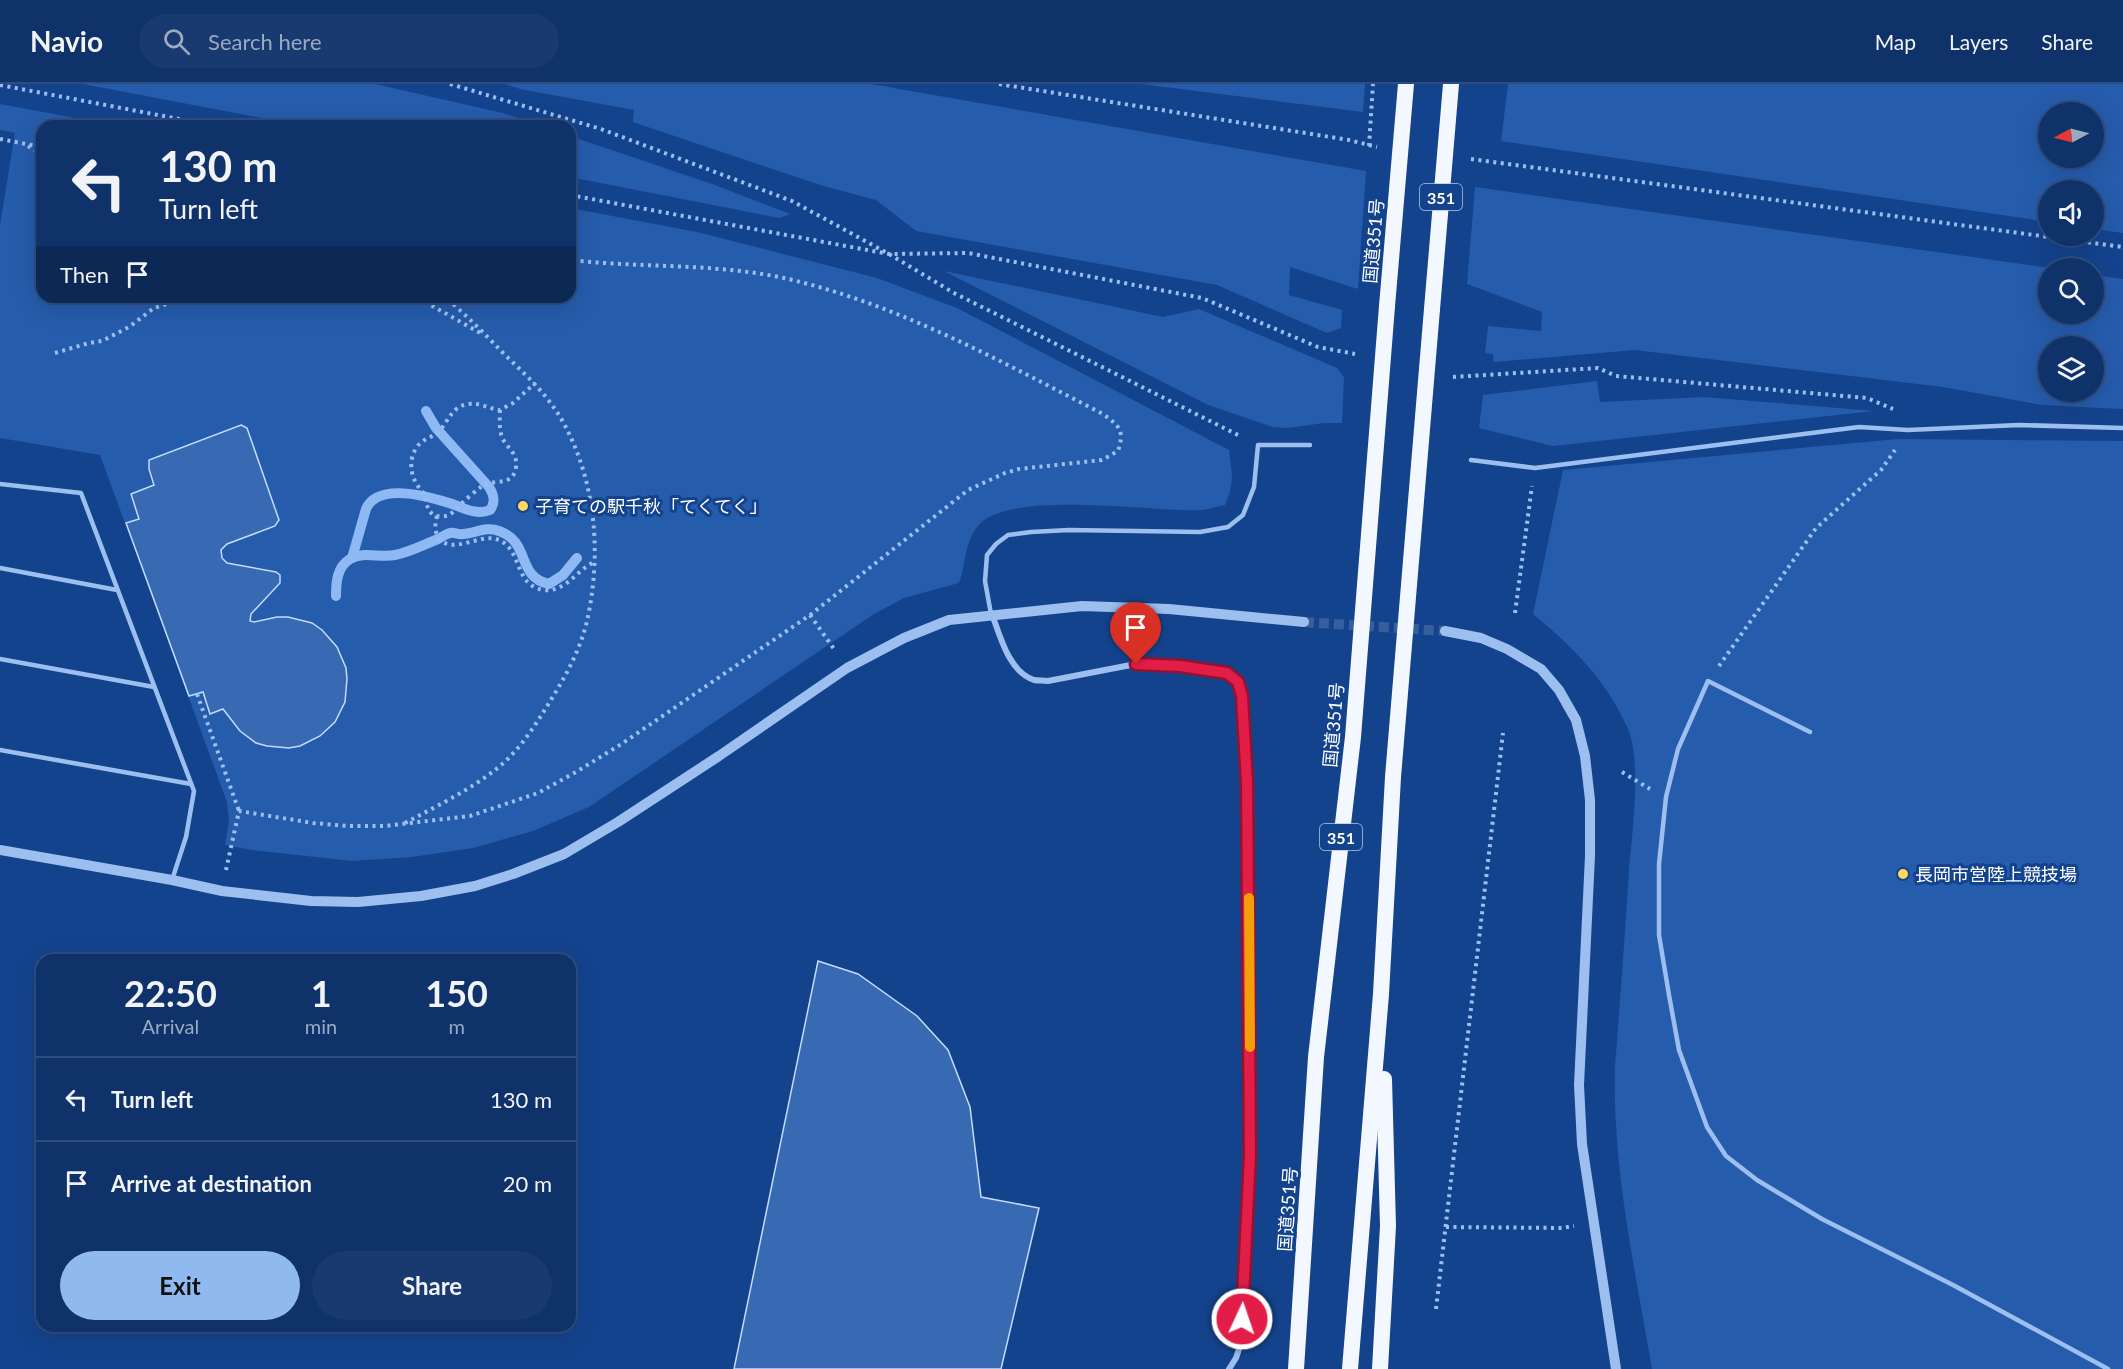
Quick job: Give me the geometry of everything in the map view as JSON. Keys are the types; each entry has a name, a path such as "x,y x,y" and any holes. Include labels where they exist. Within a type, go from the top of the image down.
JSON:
{"highway":[{"name":"国道351号","path":"1296,1369 1317,1057 1353,737 1406,84"},
{"name":"351","path":"1350,1369 1381,994 1393,777 1451,84"},
{"path":"1380,1369 1388,1226 1381,994"}],"street":[{"path":"0,850 222,891 311,901 358,902 421,896 476,886 564,854 618,822 719,756 847,668 904,638 949,620 1082,606 1169,609 1304,622"},
{"path":"992,614 1007,652 1019,671 1034,680 1048,681 1136,664 1180,666 1227,673 1238,682 1242,696 1247,772 1250,1155 1241,1343 1229,1369"},
{"path":"1445,631 1481,638 1541,669 1559,690 1576,720 1585,756 1590,800 1590,856 1579,1085 1582,1144 1616,1369"}],"lane":[{"path":"1472,460 1535,468 1859,427 1908,430 2019,425 2123,428"},
{"path":"992,614 985,581 987,555 1008,535 1069,530 1200,532 1228,527 1243,515 1254,487 1258,445 1310,445"},
{"path":"0,484 81,493 194,791 186,837 172,880"},
{"path":"0,568 117,590"},
{"path":"0,659 154,687"},
{"path":"1810,732 1708,681 1678,749 1666,797 1659,864 1659,935 1679,1050 1707,1127 1726,1156 1758,1180 1822,1219 1953,1285 2108,1369"},
{"path":"0,750 191,784"}],"path":[{"path":"450,84 571,120"},
{"path":"999,84 1337,138 1380,147"},
{"path":"1369,146 1373,84"},
{"path":"0,85 184,120"},
{"path":"576,122 792,201 889,254 954,293 1258,445"},
{"path":"0,139 36,146"},
{"path":"25,144 36,151"},
{"path":"1468,159 2123,247"},
{"path":"576,196 889,254 968,253 1202,297 1318,347 1355,354"},
{"path":"239,811 324,824 401,825 470,816 538,793 623,743 810,615 968,490 1005,472 1019,468 1102,460 1118,451 1122,434 1116,424 1103,414 976,348 918,322 855,299 784,278 716,268 576,260"},
{"path":"55,353 102,341 129,327 154,308 165,303"},
{"path":"427,303 487,336"},
{"path":"401,825 496,769 530,734 569,669 585,627 595,562 595,536 591,505 574,443 549,400 535,383 451,303"},
{"path":"1453,377 1598,368 1616,376 1867,398 1891,407 1908,430 1881,470 1816,528 1708,681"},
{"path":"500,410 501,434 516,457 515,471 511,478 504,482 483,485 453,514 445,517 437,516 427,508 424,495 414,481 411,459 417,446 436,434 448,416 460,406 475,404 500,410 513,403 535,383"},
{"path":"1515,613 1535,468"},
{"path":"437,516 436,530 440,540 445,543 460,544 487,538 504,543 514,555 525,581 533,587 544,590 556,589 595,562"},
{"path":"810,615 847,668"},
{"path":"196,694 239,811 222,891"},
{"path":"1436,1309 1503,733"},
{"path":"1622,772 1634,781 1666,797"},
{"path":"1446,1227 1562,1228 1593,1222"}],"shaded area":[{"path":"83,84 375,84 503,113 523,120 272,120"},
{"path":"505,84 871,84 1366,171 1358,289 1290,267 1289,295 1342,310 1341,328 1327,333 1217,285 916,231 876,200 820,185 633,122 634,110 520,89"},
{"path":"1141,84 1365,84 1363,112"},
{"path":"1508,84 2123,84 2123,233 2104,230 2104,180 2038,180 2038,220 1501,141"},
{"path":"0,104 86,120 36,120 36,303 576,303 576,209 697,232 877,278 957,308 1229,450 1232,478 1228,497 1225,505 1202,510 1049,505 1018,508 993,515 977,527 973,534 967,547 959,583 904,598 874,614 589,807 533,831 473,848 412,857 352,861 225,845 229,821 227,802 100,455 0,438 0,225 15,133 0,130"},
{"path":"576,138 715,185 790,214 779,218 576,178"},
{"path":"1475,187 2038,266 2038,324 2104,324 2104,276 2123,279 2123,409 2042,405 1943,387 1635,350 1494,362 1493,354 1485,353 1488,326 1541,331 1542,312 1467,284"},
{"path":"944,271 1163,317 1199,309 1337,368 1344,377 1342,423 1288,428 1273,427 1208,405"},
{"path":"1597,381 1600,402 1704,397 1874,411 1553,446 1479,428 1483,395"},
{"path":"1898,439 2123,441 2123,1369 1652,1369 1626,1218 1615,1104 1615,1066 1635,798 1632,743 1620,712 1599,680 1575,652 1533,614 1563,470"}],"building":[{"path":"241,425 247,428 279,520 275,526 227,544 221,550 222,558 227,563 276,572 280,575 280,583 251,614 250,621 288,617 312,623 322,630 337,647 346,668 345,702 335,722 320,736 300,746 289,748 256,743 240,731 223,709 210,714 203,692 189,696 126,523 139,519 131,494 154,485 149,460"},
{"path":"818,961 858,974 917,1016 948,1050 970,1107 981,1197 1039,1208 1001,1369 734,1369"}],"waterway":[{"path":"352,558 366,509 372,501 381,496 404,493 440,500 480,512 490,510 492,507 494,498 489,487 436,428 426,411"},
{"path":"336,596 340,571 350,559 360,555 401,554 450,533 461,534 490,529 509,536 516,543 532,574 549,584 563,575 577,558"}],"tunnel":[{"path":"1304,622 1445,631"}],"slow traffic":[{"path":"1249,898 1250,1047"}],"place":[{"name":"子育ての駅千秋「てくてく」","path":"523,506"},
{"name":"長岡市営陸上競技場","path":"1903,874"}],"route":[{"path":"1136,664 1180,666 1227,673 1238,682 1242,696 1247,761 1250,1155 1242,1319"}]}
